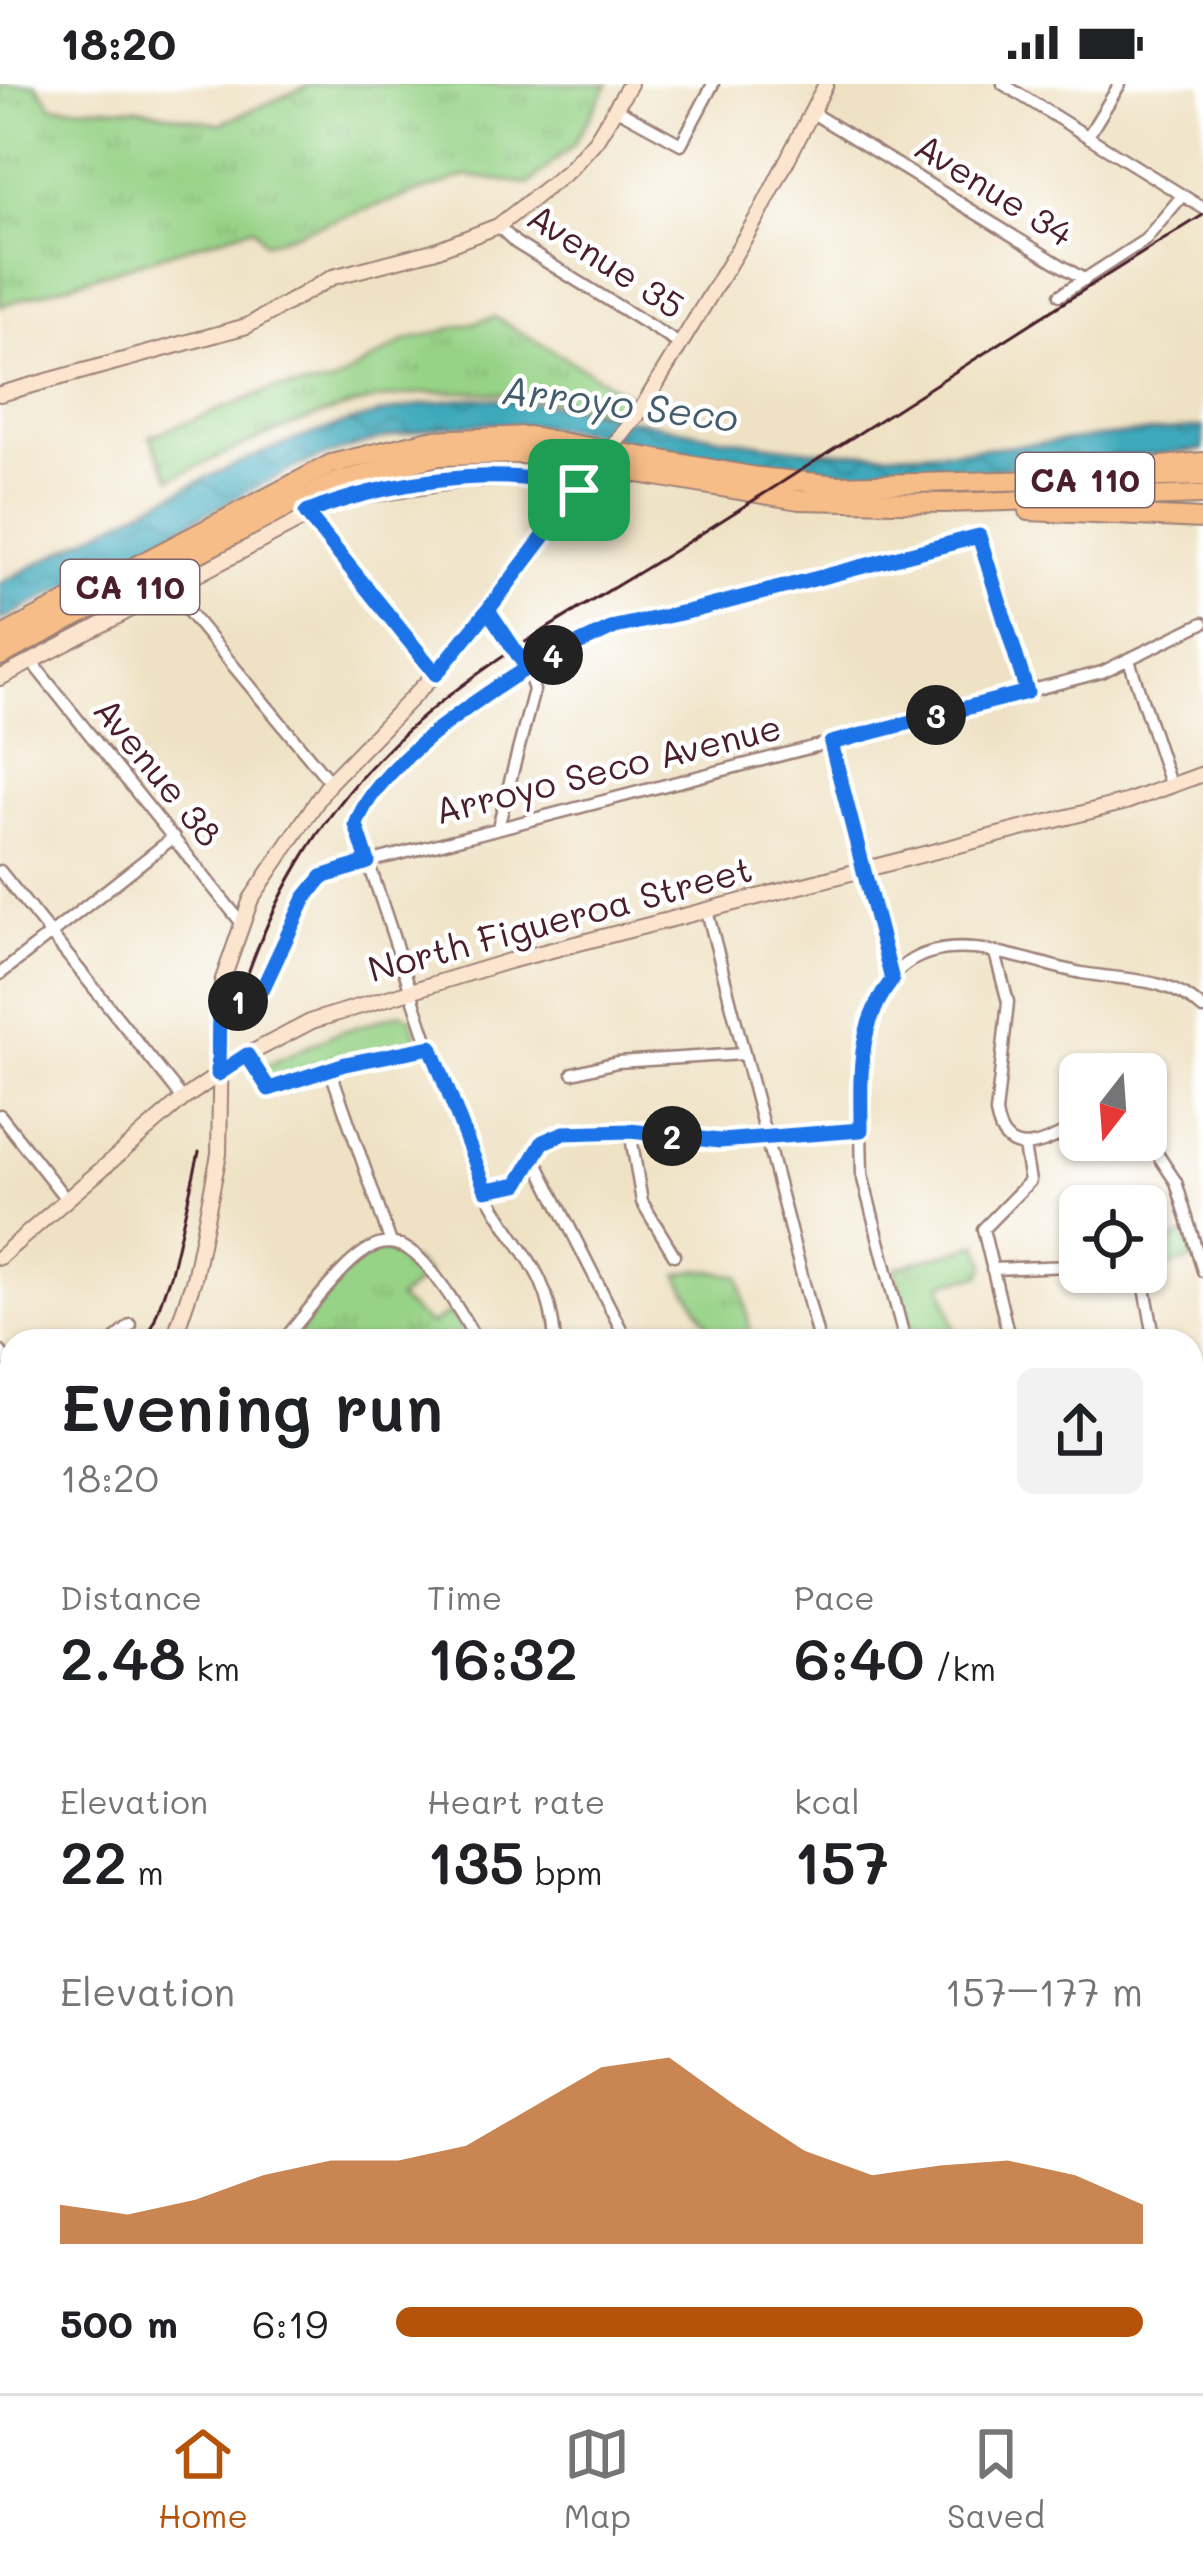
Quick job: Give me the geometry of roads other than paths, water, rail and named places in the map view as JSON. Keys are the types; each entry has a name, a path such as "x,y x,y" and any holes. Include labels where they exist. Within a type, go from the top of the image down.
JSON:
{"highway":[{"name":"CA 110","path":"0,637 331,464 387,447 466,436 528,436 758,477 837,485 1203,476"},
{"name":"CA 110","path":"0,656 336,482 438,456 525,454 799,500 989,502 1203,495"},
{"path":"966,484 1203,462"},
{"path":"989,502 1026,511 1203,519"}],"main road":[{"path":"0,394 247,326 334,277 433,250 498,226 569,170 630,84"},
{"path":"176,1329 215,1186 219,1004 240,921 273,860 329,782 436,674 637,416 761,212 826,84"},
{"path":"0,677 306,513 353,496 426,483 546,478 579,490"},
{"name":"North Figueroa Street","path":"0,1257 183,1100 247,1055 312,1021 412,990 1171,787 1203,774"}],"street":[{"path":"615,108 681,144 713,84"},
{"path":"1003,84 1202,204"},
{"path":"1088,136 1120,84"},
{"name":"Avenue 34","path":"811,112 1085,280"},
{"path":"1060,296 1145,240 1182,196"},
{"name":"Avenue 35","path":"498,226 516,243 681,345"},
{"path":"306,513 436,674"},
{"path":"554,1329 552,1299 540,1270 507,1232 486,1190 431,1047 356,825 366,805 460,714 527,668 649,616 695,610 979,536 1027,692"},
{"path":"167,586 329,782"},
{"path":"488,610 527,668 534,690 498,827"},
{"name":"Arroyo Seco Avenue","path":"219,1004 247,1000 263,988 305,898 322,877 498,827 1027,692 1129,660 1203,623"},
{"name":"Avenue 38","path":"30,660 240,921"},
{"path":"1129,660 1171,787"},
{"path":"831,743 892,980"},
{"path":"0,974 174,837"},
{"path":"0,871 183,1100"},
{"path":"707,911 816,1329"},
{"path":"902,1329 862,1175 862,1038 873,1007 892,980 940,951 995,952 1162,984 1203,1009"},
{"path":"995,952 1008,1002 997,1122 1005,1138 1024,1148 1046,1145 1059,1137"},
{"path":"247,1055 269,1089 330,1069 431,1047"},
{"path":"574,1073 616,1062 743,1054"},
{"path":"330,1069 391,1244"},
{"path":"0,1114 66,1199"},
{"path":"486,1190 518,1184 543,1142 557,1134 630,1131 720,1141 861,1130"},
{"path":"630,1131 642,1202 674,1255"},
{"path":"1007,1329 983,1229 1030,1181 1024,1148"},
{"path":"535,1159 621,1329"},
{"path":"1162,1161 1176,1182 1203,1271"},
{"path":"294,1329 350,1258 368,1246 391,1244 421,1256 469,1329"},
{"path":"992,1269 1059,1266"},
{"path":"1146,1293 1153,1329"},
{"path":"126,1329 131,1325"}],"water":[{"name":"Arroyo Seco","path":"470,398 554,405 803,449 953,450 1203,427 1203,450 969,471 828,473 742,463 571,431 485,424 437,427 366,443 298,466 0,621 0,583 170,495 345,423"}],"tram line":[{"path":"243,988 282,894 317,835 382,755 450,695 525,642 1203,215"},
{"path":"151,1329 171,1273 199,1152"}]}
